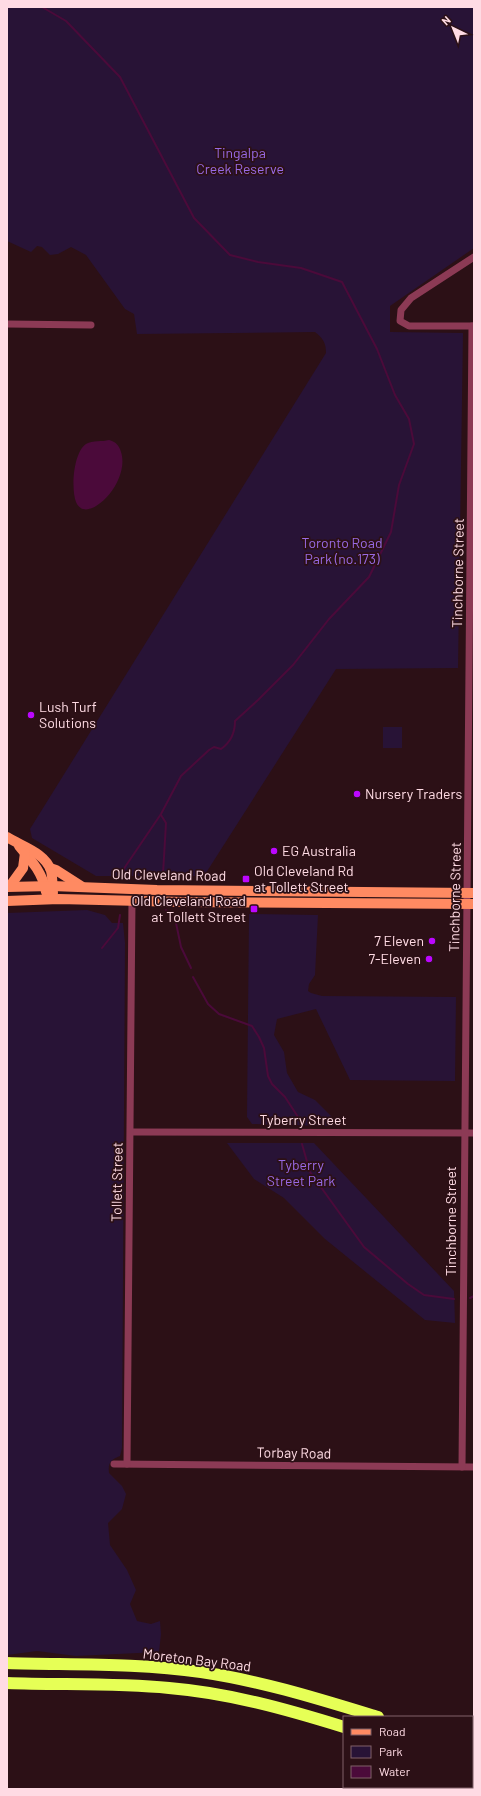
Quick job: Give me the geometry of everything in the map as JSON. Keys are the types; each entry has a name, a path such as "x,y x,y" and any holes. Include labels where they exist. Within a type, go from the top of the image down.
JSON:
{"highway":[{"name":"Moreton Bay Road","path":"7,1663 139,1667 200,1672 275,1687 375,1716"},
{"path":"7,1683 129,1685 196,1691 258,1702 343,1727"}],"main road":[{"path":"11,840 35,864 49,886"},
{"path":"11,840 29,848 44,860 50,868 56,870 82,887"},
{"path":"9,886 23,868 25,853"},
{"path":"50,868 50,899"},
{"name":"Old Cleveland Road","path":"9,886 157,890 471,893"},
{"name":"Old Cleveland Road","path":"7,901 50,899 471,904"}],"street":[{"path":"473,326 409,326 400,321 401,310 411,298 474,257"},
{"path":"7,324 91,324"},
{"name":"Tinchborne Street","path":"462,1467 465,1134 471,904 473,326"},
{"name":"Tollett Street","path":"127,1464 132,900"},
{"name":"Tyberry Street","path":"131,1132 474,1133"},
{"name":"Torbay Road","path":"114,1464 474,1468"}],"green space":[{"path":"7,7 474,7 474,248 390,306 390,332 463,333 458,668 336,669 204,876 96,876 32,838 30,829 326,353 325,344 320,336 315,332 137,334 134,314 125,309 86,255 71,247 58,254 50,255 42,247 37,246 31,252 7,241"},
{"path":"383,727 402,727 402,748 383,748"},
{"path":"87,910 105,915 112,923 123,923 125,943 122,1448 120,1456 110,1462 109,1473 122,1486 126,1494 122,1509 108,1523 110,1545 127,1570 136,1590 130,1604 137,1621 151,1624 160,1621 161,1634 159,1652 76,1656 37,1651 7,1655 7,913"},
{"path":"249,914 318,915 315,975 309,984 308,991 311,993 322,996 456,997 455,1081 350,1080 316,1009 277,1019 274,1035 284,1052 287,1073 298,1092 315,1100 334,1119 328,1126 252,1124 247,1117"},
{"name":"Tyberry Street Park","path":"227,1143 314,1143 454,1291 455,1323 425,1320 325,1239 284,1198 254,1179"}],"water":[{"path":"109,440 117,444 121,452 122,464 120,476 114,488 106,498 89,509 81,508 76,502 74,496 74,472 78,455 86,444"}],"waterway":[{"path":"42,7 66,21 120,77 194,218 230,255 258,262 301,268 342,282 377,349 395,395 409,419 414,444 399,485 391,532 369,577 329,619 293,665 235,721 230,740 221,749 214,747 209,750 181,776 161,814 125,867 121,878"},
{"path":"161,815 166,823 163,874 167,879"},
{"path":"166,910 176,923 181,947 191,968"},
{"path":"102,948 118,928 120,915"},
{"path":"193,977 208,1004 219,1014 252,1026 264,1048 268,1076 272,1084 285,1097 302,1123"},
{"path":"302,1144 310,1172 364,1247 408,1284 424,1295 454,1299"},
{"path":"470,1298 474,1296"}],"place":[{"name":"Lush Turf Solutions","path":"31,715"},
{"name":"Nursery Traders","path":"357,794"},
{"name":"EG Australia","path":"274,851"},
{"name":"Old Cleveland Rd at Tollett Street","path":"246,879"},
{"name":"Old Cleveland Road at Tollett Street","path":"254,909"},
{"name":"7 Eleven","path":"432,941"},
{"name":"7-Eleven","path":"429,959"}],"park label":[{"name":"Tingalpa Creek Reserve","path":"240,162"},
{"name":"Toronto Road Park (no.173)","path":"342,552"}]}
